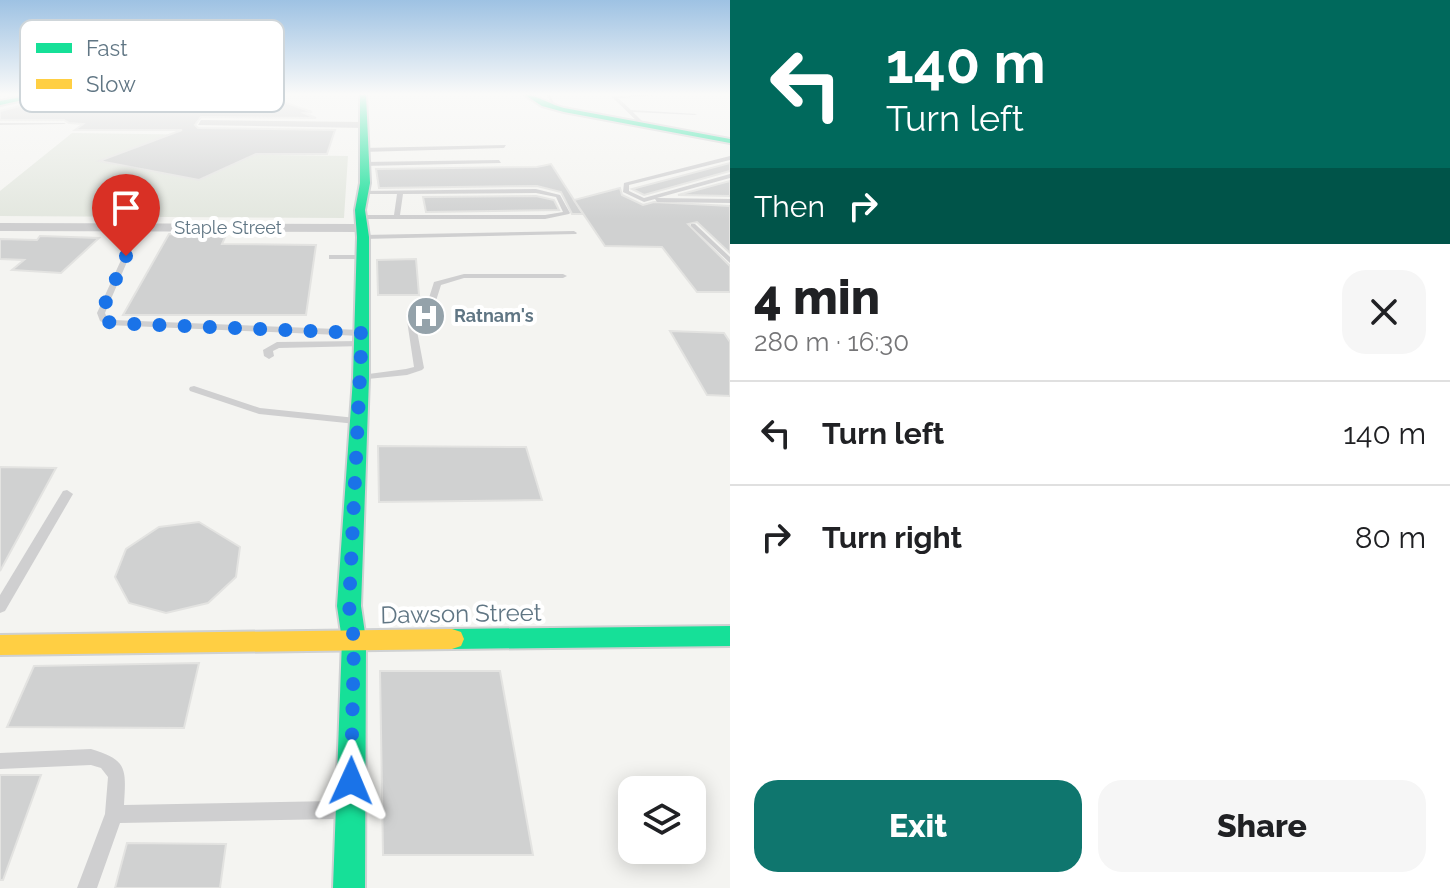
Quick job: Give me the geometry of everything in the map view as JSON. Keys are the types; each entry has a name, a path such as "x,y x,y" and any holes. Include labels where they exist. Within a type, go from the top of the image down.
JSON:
{"main road":[{"path":"349,888 354,640 349,606 361,378 363,136"},
{"path":"684,136 729,154"},
{"name":"Dawson Street","path":"0,645 730,636"}],"street":[{"name":"Staple Street","path":"0,227 76,232 139,227 361,227"}],"lane":[{"path":"363,157 504,146"},
{"path":"729,154 626,184 626,192 644,200 730,201"},
{"path":"363,157 499,162"},
{"path":"644,200 730,176"},
{"path":"361,193 536,191 558,196 567,213 545,217 397,217 361,227"},
{"path":"397,217 400,193"},
{"path":"693,225 730,261"},
{"path":"139,227 101,313 103,319 111,323 362,338"},
{"path":"361,227 574,233"},
{"path":"332,257 363,257"},
{"path":"361,378 419,368 410,314 432,302 437,284 464,276 563,276"},
{"path":"269,356 268,350 277,345 362,338"},
{"path":"194,389 259,411 357,421"},
{"path":"0,607 67,494"},
{"path":"0,761 91,757 107,762 117,774 114,814 87,888"},
{"path":"114,814 350,810"}],"shaded area":[{"path":"68,136 214,136 200,154 348,156 344,218 0,216 0,191"}],"building":[{"path":"165,136 333,136 327,154 256,154 199,180 99,161"},
{"path":"730,163 730,171 644,195 632,189"},
{"path":"551,164 583,214 572,214 561,192 537,186 379,188 376,169 537,167"},
{"path":"730,181 730,196 678,195"},
{"path":"620,188 622,195 643,205 654,202 730,206 730,253 697,222 688,224 730,266 730,292 697,292 662,247 605,246 574,200"},
{"path":"536,196 554,200 559,210 426,212 423,197"},
{"path":"169,234 226,235 222,244 316,245 306,315 123,315"},
{"path":"40,236 99,238 61,273 12,270 24,260 0,259 0,239 37,240"},
{"path":"416,259 419,295 378,295 377,260"},
{"path":"670,331 724,333 730,342 730,396 707,395"},
{"path":"378,446 526,447 542,500 379,502"},
{"path":"0,467 56,468 0,571"},
{"path":"199,522 240,547 236,577 208,603 166,613 129,603 115,577 126,549 159,527"},
{"path":"199,663 184,728 7,727 34,666"},
{"path":"380,671 500,671 533,855 383,855"},
{"path":"0,775 41,775 3,880 0,880"},
{"path":"127,843 226,844 220,888 115,888"}],"traffic: fast":[{"path":"349,888 354,640 349,606 361,378 363,237 360,210 365,183 364,136"},
{"path":"706,136 730,141"},
{"path":"452,639 730,636"}],"traffic: slow":[{"path":"0,645 452,639"}],"place":[{"name":"Ratnam's","path":"426,316"}],"route":[{"path":"126,256 101,313 103,319 111,323 362,333 349,606 354,640 351,781"}]}
